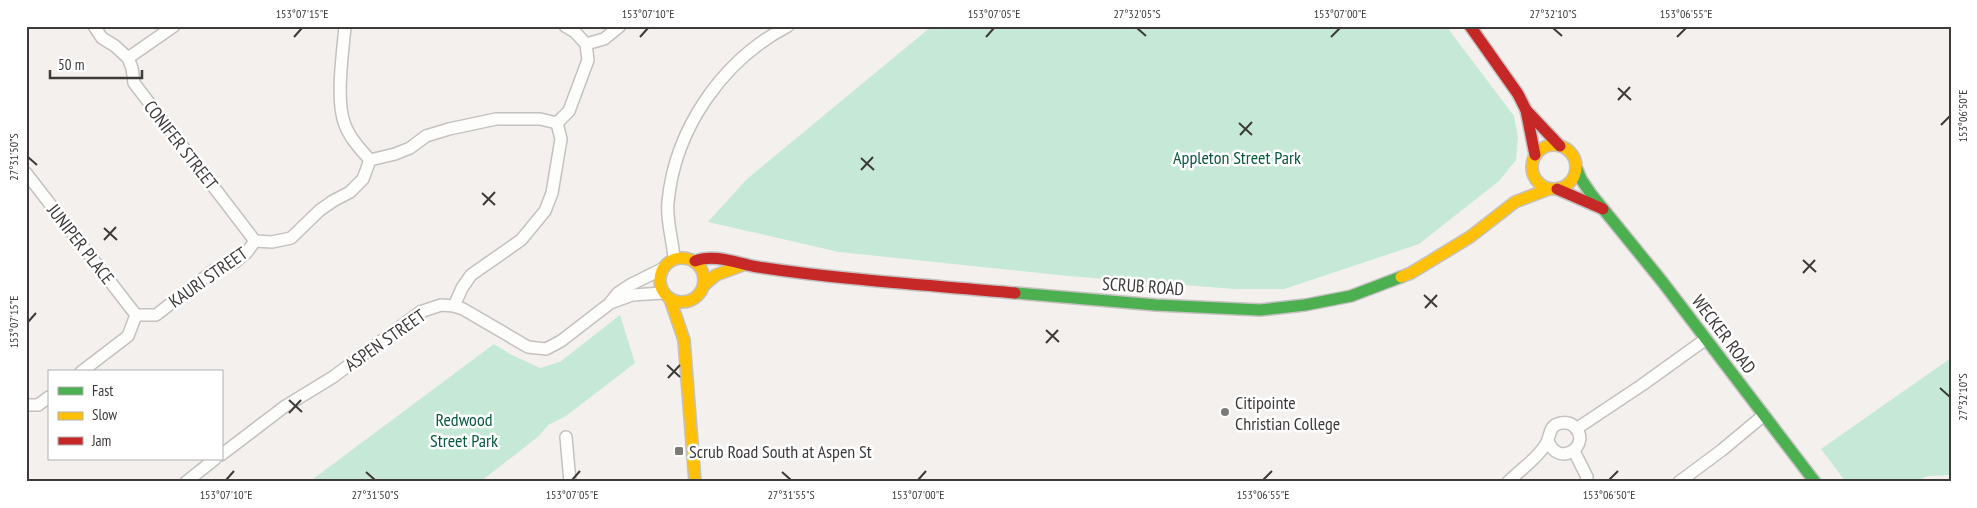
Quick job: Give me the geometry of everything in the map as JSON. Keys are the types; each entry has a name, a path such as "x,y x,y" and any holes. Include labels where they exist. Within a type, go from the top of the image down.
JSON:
{"street":[{"path":"94,26 102,38 115,46 128,58 174,26"},
{"path":"345,26 340,97 344,124 354,142 370,160 395,154 410,148 426,136 458,127 496,120 540,119 557,123"},
{"path":"557,123 569,111 588,60 586,44 575,32 565,26"},
{"path":"586,44 604,39 620,26"},
{"path":"674,259 667,203 674,164 692,122 710,92 736,64 766,38 788,26"},
{"name":"WECKER ROAD","path":"1470,26 1518,94 1526,110 1535,155 1532,168 1537,181 1603,209"},
{"name":"CONIFER STREET","path":"128,58 132,68 134,84 255,241"},
{"name":"WECKER ROAD","path":"1526,110 1560,146 1573,154 1581,179 1603,209 1706,339 1815,482"},
{"path":"557,123 561,139 552,193 545,211 521,240 472,276 462,288 454,306 463,309 528,347 546,349 561,341 609,304 618,293 662,269 674,259 688,258 694,261 703,272 704,285 702,291 693,300 682,303 667,296 632,295 609,304"},
{"path":"1535,155 1546,146 1560,146"},
{"name":"KAURI STREET","path":"136,315 156,314 214,270 236,262 255,241 272,242 291,238 320,210 350,192 363,179 370,160"},
{"name":"SCRUB ROAD","path":"1515,202 1532,168"},
{"path":"1553,189 1570,183 1577,169"},
{"name":"JUNIPER PLACE","path":"26,173 136,315"},
{"name":"SCRUB ROAD","path":"694,261 702,258 716,258 743,265 802,274 1156,305 1260,310 1305,305 1351,296 1411,273 1470,237 1515,202 1553,189"},
{"name":"SCRUB ROAD","path":"704,285 716,275 743,265"},
{"path":"662,269 659,281 667,296 684,340 695,482"},
{"path":"684,340 693,300"},
{"name":"ASPEN STREET","path":"222,454 284,407 333,377 420,312 441,305 454,306"},
{"path":"84,370 128,336 136,315"},
{"path":"1576,429 1706,339"},
{"path":"26,405 38,405 48,398"},
{"path":"1679,482 1764,415"},
{"path":"1508,482 1537,456 1548,441 1550,431 1557,424 1568,423 1576,429 1580,438 1574,451 1564,454 1558,453 1550,446 1548,441"},
{"path":"566,437 570,482"},
{"path":"1574,451 1587,477 1586,482"},
{"path":"186,482 215,460"}],"green space":[{"name":"Appleton Street Park","path":"932,26 1446,26 1514,116 1518,137 1516,160 1499,181 1419,244 1284,289 1234,289 1069,276 839,252 708,222 747,179"},
{"name":"Redwood Street Park","path":"620,315 635,363 566,416 548,425 539,436 480,482 309,482 494,344 540,368 560,362"},
{"path":"1951,358 1951,475 1928,476 1915,482 1846,482 1821,449"}],"traffic: fast":[{"path":"1577,169 1591,194 1661,280 1815,482"},
{"path":"1015,293 1156,305 1260,310 1305,305 1351,296 1401,277"}],"traffic: slow":[{"path":"1550,145 1558,145 1570,151 1576,167 1570,183 1558,189 1550,189 1538,183 1532,171 1532,163 1538,151 1550,145"},
{"path":"1401,277 1411,273 1470,237 1515,202 1549,189"},
{"path":"686,258 698,264 703,271 704,280 703,289 698,296 691,301 678,302 670,299 663,292 660,276 663,268 670,261 686,258"},
{"path":"704,285 716,275 743,265"},
{"path":"670,299 684,340 695,482"}],"traffic: jam":[{"path":"1470,26 1518,94 1526,110 1535,155"},
{"path":"1526,110 1560,146"},
{"path":"1557,189 1603,209"},
{"path":"695,261 710,258 758,267 822,275 1015,293"}],"place":[{"name":"Citipointe Christian College","path":"1225,412"},
{"name":"Scrub Road South at Aspen St","path":"679,451"}]}
